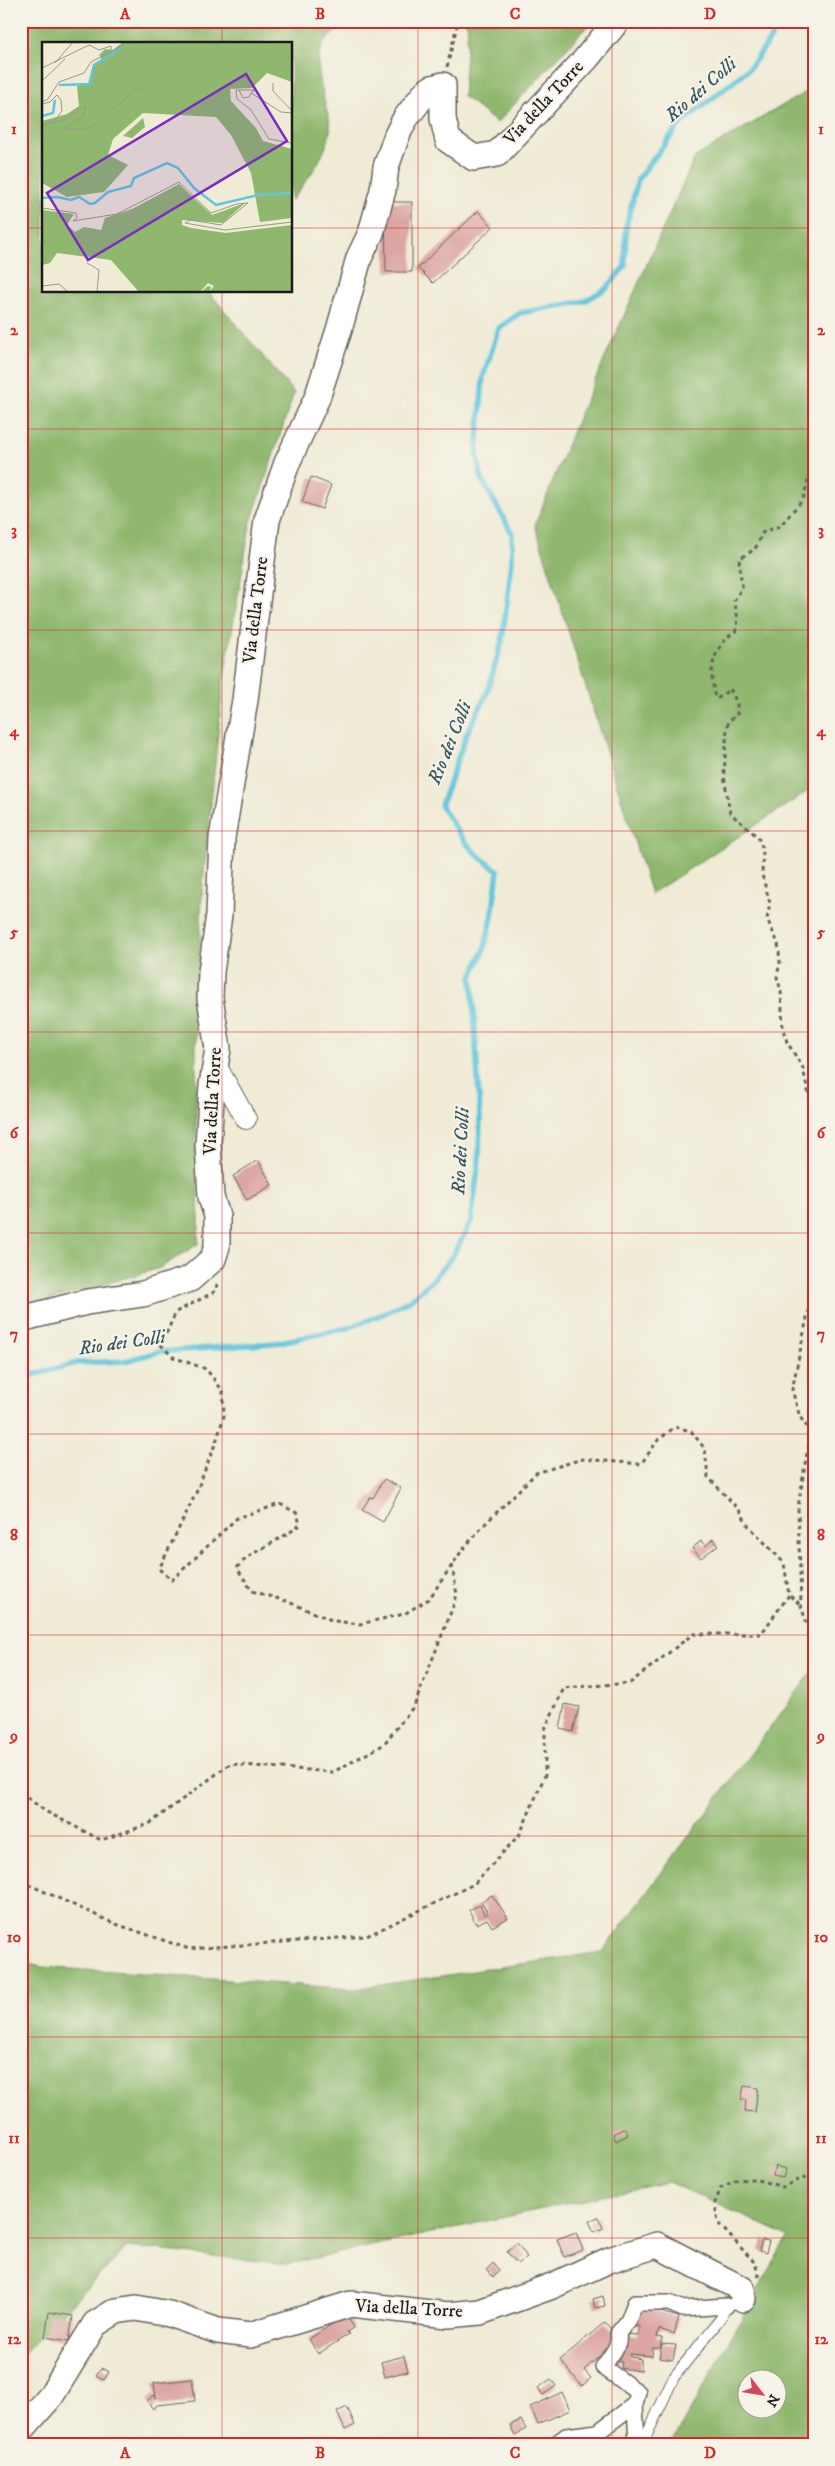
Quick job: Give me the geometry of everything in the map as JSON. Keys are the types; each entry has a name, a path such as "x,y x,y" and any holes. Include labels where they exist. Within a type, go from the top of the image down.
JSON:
{"street":[{"name":"Via della Torre","path":"21,1320 87,1302 143,1294 181,1282 190,1279 213,1259 217,1246 217,1216 211,1197 208,1144 218,1049 210,998 211,972 219,915 222,838 245,700 267,520 287,462 317,398 339,330 359,258 371,233 383,190 386,166 405,119 426,92 432,88 444,85 442,119 448,140 474,158 497,154 585,60 617,21"},
{"path":"216,1065 246,1119"},
{"name":"Via della Torre","path":"21,2430 51,2396 95,2324 116,2311 136,2308 169,2314 218,2331 250,2335 351,2304 448,2314 480,2312 552,2286 609,2260 657,2245 742,2289 735,2302"},
{"path":"636,2445 635,2404 638,2392 603,2366 617,2346 618,2333 628,2320 635,2303 669,2303 684,2309 735,2302"},
{"path":"554,2445 566,2436 598,2432 635,2404"}],"lane":[{"path":"642,2445 674,2378 735,2302"}],"path":[{"path":"444,85 458,21"},
{"path":"21,92 21,123"},
{"path":"814,474 809,478 803,499 780,526 763,532 755,549 739,559 742,588 734,602 738,610 736,631 725,638 718,649 710,673 713,694 717,699 730,689 737,703 737,716 729,720 727,728 724,783 730,813 758,836 763,850 762,875 770,903 767,919 778,943 780,962 777,977 781,991 783,1029 787,1042 804,1068 814,1119"},
{"path":"814,1284 792,1390 800,1417 813,1432 807,1453 798,1507 801,1605 807,1625 814,1628"},
{"path":"161,1345 172,1357 206,1369 223,1391 224,1416 217,1439 196,1493 159,1569 172,1580 237,1518 280,1504 296,1513 300,1525 287,1536 243,1558 237,1568 252,1592 286,1601 334,1622 360,1624 404,1614 429,1599 452,1565 484,1525 536,1473 582,1459 641,1464 658,1440 675,1427 691,1431 705,1450 708,1477 741,1512 747,1524 784,1562 789,1595 801,1605"},
{"path":"807,1453 814,1450"},
{"path":"21,1793 45,1811 101,1840 149,1824 230,1764 333,1772 383,1745 414,1706 457,1595 452,1565"},
{"path":"21,1881 113,1923 188,1949 367,1936 474,1884 520,1834 545,1775 545,1729 564,1688 630,1683 693,1634 761,1634 789,1595"},
{"path":"735,2302 760,2276 755,2263 718,2223 715,2202 721,2188 736,2180 754,2179 783,2187 814,2173"}],"green space":[{"path":"21,21 359,21 342,28 330,36 323,45 319,55 320,79 330,123 330,131 320,159 292,200 292,42 42,42 42,292 209,292 294,393 250,525 223,683 202,893 196,1030 198,1244 160,1268 21,1308"},
{"path":"464,21 592,21 497,123 463,96 468,26"},
{"path":"814,87 814,787 651,894 535,525 579,416 695,157"},
{"path":"814,1669 814,2445 671,2445 788,2236 668,2182 287,2264 127,2247 21,2356 21,1962 41,1967 354,1989 602,1952"}],"building":[{"path":"385,202 412,202 412,272 386,272"},
{"path":"478,211 493,227 433,283 418,268"},
{"path":"311,477 331,485 322,509 302,502"},
{"path":"258,1160 272,1185 247,1200 233,1176"},
{"path":"384,1479 401,1488 383,1522 362,1510 370,1497 373,1498"},
{"path":"713,1539 718,1545 701,1558 692,1548 701,1541 705,1546"},
{"path":"565,1704 579,1707 573,1732 560,1729"},
{"path":"492,1895 508,1918 492,1927 487,1919 476,1924 469,1910 480,1905 485,1915 488,1913 481,1902"},
{"path":"744,2086 758,2088 755,2112 745,2111 746,2100 741,2100"},
{"path":"625,2128 628,2135 616,2141 613,2134"},
{"path":"775,2166 786,2169 783,2178 773,2176"},
{"path":"598,2217 603,2228 594,2232 589,2221"},
{"path":"576,2232 583,2250 564,2257 557,2239"},
{"path":"762,2240 769,2241 766,2253 759,2251"},
{"path":"517,2243 527,2257 518,2264 507,2252"},
{"path":"493,2263 499,2270 493,2277 486,2270"},
{"path":"603,2296 605,2306 595,2308 593,2299"},
{"path":"635,2305 679,2317 674,2334 659,2329 657,2337 662,2338 660,2348 653,2348 652,2356 630,2354 630,2357 641,2359 641,2371 621,2368 622,2362 617,2361 620,2334 638,2335 639,2326 630,2324"},
{"path":"49,2312 73,2316 69,2341 45,2337"},
{"path":"346,2315 354,2327 347,2332 349,2334 318,2354 309,2339"},
{"path":"605,2322 619,2339 584,2370 591,2378 582,2386 560,2360"},
{"path":"662,2344 676,2345 673,2360 659,2358"},
{"path":"404,2356 408,2371 385,2377 381,2362"},
{"path":"101,2368 109,2372 104,2380 96,2375"},
{"path":"192,2379 195,2401 157,2405 153,2409 147,2401 154,2395 156,2398 154,2383"},
{"path":"551,2379 556,2386 543,2395 538,2388"},
{"path":"562,2392 570,2410 538,2424 530,2407"},
{"path":"347,2407 355,2425 345,2430 337,2412"},
{"path":"521,2420 526,2429 515,2435 510,2425"}],"waterway":[{"name":"Rio dei Colli","path":"21,1378 77,1363 125,1361 158,1352 275,1343 348,1328 383,1314 410,1300 433,1280 453,1255 471,1222 479,1160 480,1116 472,976 484,950 492,918 498,870 479,857 465,842 441,805 467,733 487,693 502,641 512,561 512,533 482,480 477,454 483,377 499,328 520,313 585,301 607,288 625,266 626,227 638,179 680,124 749,69 771,38 777,21"}]}
